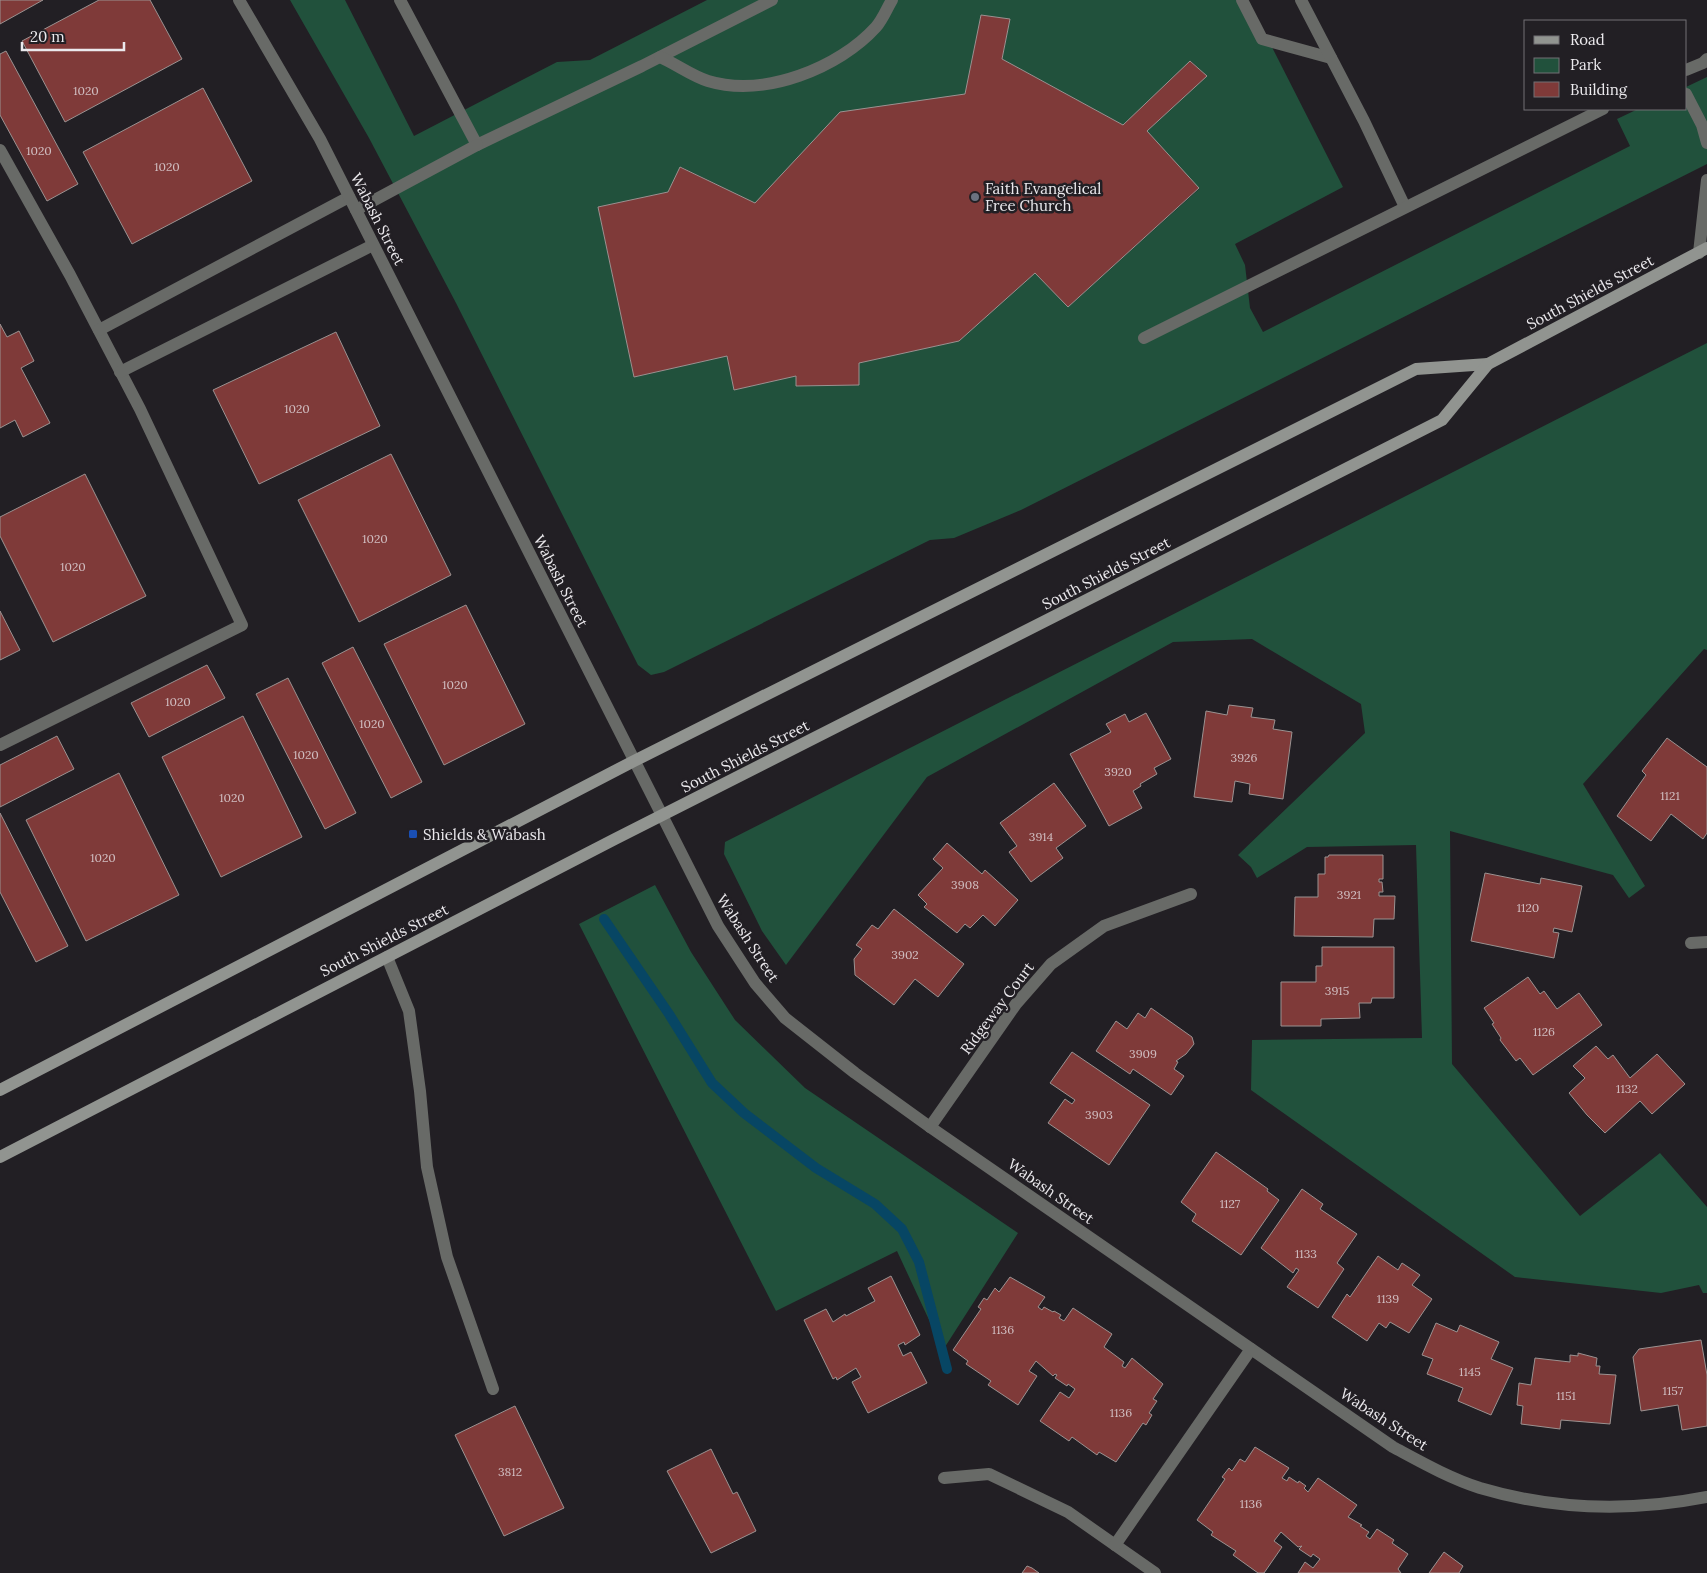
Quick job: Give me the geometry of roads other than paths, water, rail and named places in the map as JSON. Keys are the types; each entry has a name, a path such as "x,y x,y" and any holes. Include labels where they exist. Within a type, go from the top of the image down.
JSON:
{"main road":[{"name":"South Shields Street","path":"0,1157 662,815 1442,420 1488,364 1703,251"},
{"name":"South Shields Street","path":"0,1090 634,761 1416,369 1488,364"}],"street":[{"name":"Wabash Street","path":"239,0 320,139 718,926 761,990 785,1018 855,1073 930,1127 1393,1447 1440,1472 1478,1487 1535,1502 1616,1508 1707,1497"},
{"path":"400,0 477,145"},
{"path":"356,210 477,145 660,57 772,0"},
{"path":"660,57 708,81 746,86 794,78 840,58 877,26 892,0"},
{"path":"1242,0 1262,39 1330,58"},
{"path":"1301,0 1405,207"},
{"path":"1687,70 1706,64"},
{"path":"1687,96 1702,125 1707,143"},
{"path":"1144,338 1601,110"},
{"path":"0,150 99,330 242,625 0,744"},
{"path":"1703,251 1707,180"},
{"path":"99,330 349,197"},
{"path":"120,372 373,245"},
{"name":"Ridgeway Court","path":"930,1127 1016,1004 1051,964 1104,926 1191,894"},
{"path":"1691,944 1707,942"},
{"path":"386,957 409,1011 420,1091 427,1167 447,1257 493,1389"},
{"path":"1115,1545 1251,1349"},
{"path":"944,1478 989,1474 1068,1512 1155,1573"}],"waterway":[{"path":"604,919 669,1014 712,1083 744,1113 816,1168 875,1204 902,1229 919,1262 947,1369"}],"place":[{"name":"Faith Evangelical Free Church","path":"975,197"},
{"name":"Shields & Wabash","path":"413,834"}]}
